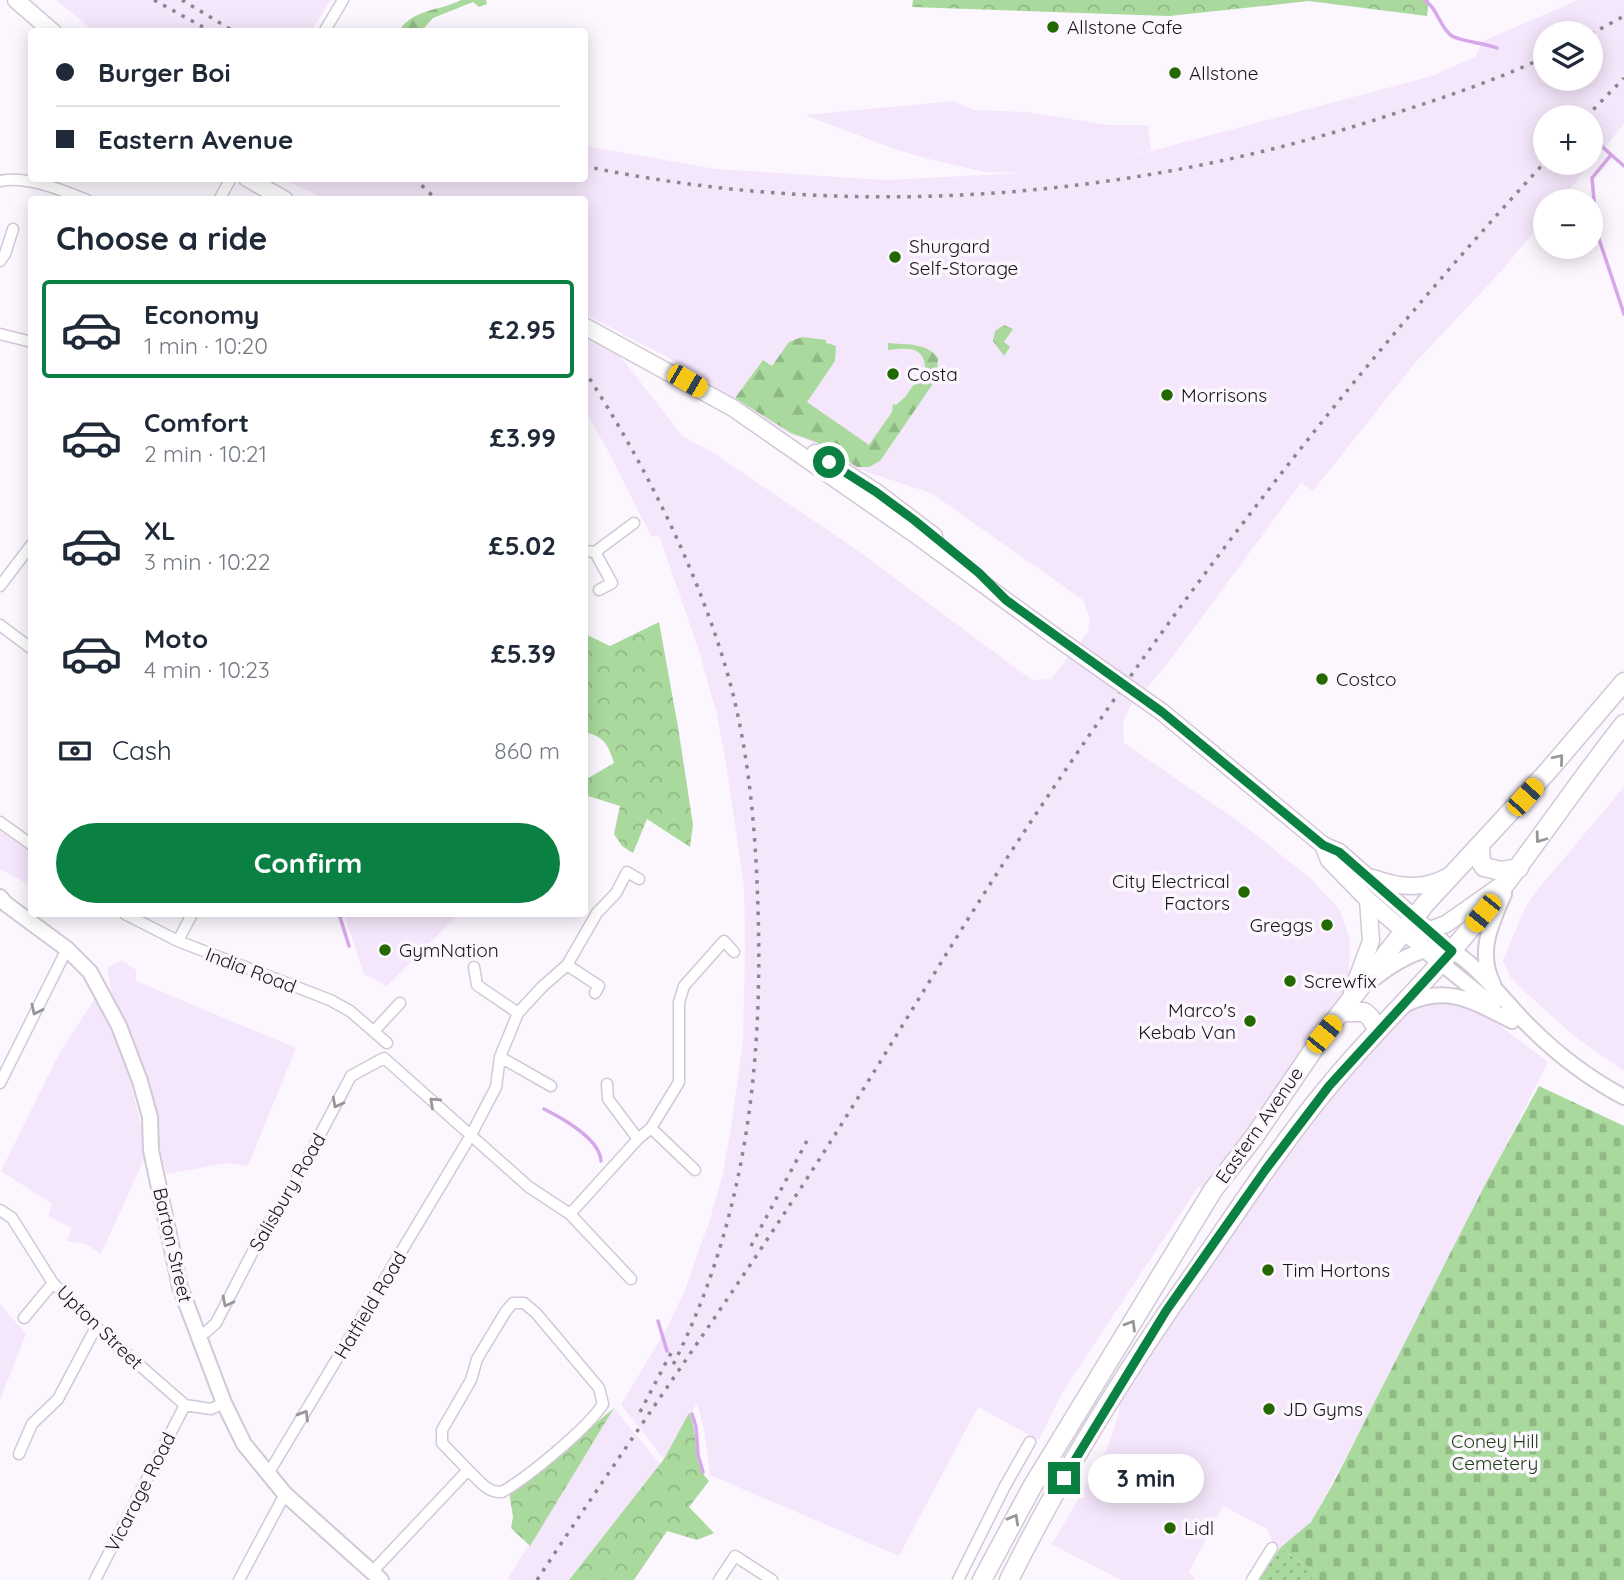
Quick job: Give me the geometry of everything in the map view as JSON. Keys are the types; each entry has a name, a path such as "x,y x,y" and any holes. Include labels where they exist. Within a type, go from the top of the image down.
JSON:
{"highway":[{"name":"Eastern Avenue","path":"982,1580 1031,1487 1213,1191 1344,1007 1451,875 1548,771 1624,681"},
{"name":"Eastern Avenue","path":"1009,1580 1052,1498 1166,1311 1289,1138 1329,1086 1446,957 1516,872 1624,724"},
{"path":"1480,845 1484,867 1516,872"},
{"path":"1344,1007 1364,1012 1378,1030"}],"main road":[{"path":"16,0 48,28"},
{"path":"253,182 277,196"},
{"path":"588,328 733,408 1162,712 1323,845 1339,852 1365,875 1409,924 1426,951"},
{"path":"1323,845 1329,860 1368,900 1409,924 1430,931 1446,957 1513,1021"},
{"path":"1430,931 1472,906 1516,872"},
{"path":"1495,988 1485,963 1486,941 1516,872"},
{"path":"1365,875 1385,883 1411,887 1433,883 1451,875"},
{"name":"Barton Street","path":"0,897 67,949 90,972 119,1026 140,1081 150,1117 151,1150 180,1287 224,1403 244,1444 285,1493 378,1578"},
{"path":"1344,1007 1371,941 1368,900"},
{"path":"1344,1007 1387,968 1426,951 1446,957 1495,988 1530,1027 1558,1052 1608,1089 1624,1097"},
{"path":"1397,1010 1419,998 1444,994 1464,998 1530,1027"}],"street":[{"path":"326,28 343,0"},
{"path":"0,181 28,180"},
{"path":"40,182 76,196"},
{"path":"0,261 13,229"},
{"path":"0,334 28,341"},
{"path":"600,590 612,583 590,551 634,523"},
{"path":"0,586 28,549"},
{"path":"0,625 28,646"},
{"path":"0,822 28,842"},
{"path":"474,967 477,985 518,1013 567,965 597,913 615,893 627,873 639,879"},
{"name":"India Road","path":"131,917 178,941 330,1000 350,1010 387,1042"},
{"path":"178,941 190,917"},
{"path":"716,932 734,952"},
{"path":"570,1214 651,1128 679,1082 679,1002 684,986 724,941"},
{"path":"0,1083 67,949"},
{"path":"567,965 600,986 595,993"},
{"path":"374,1031 400,1003"},
{"name":"Hatfield Road","path":"268,1474 471,1135 496,1087 500,1057 518,1013"},
{"path":"500,1057 551,1086"},
{"name":"Salisbury Road","path":"197,1334 206,1332 216,1323 265,1228 286,1197 351,1076 384,1058 471,1135"},
{"path":"607,1084 608,1099 638,1139"},
{"path":"651,1128 695,1170"},
{"path":"471,1135 529,1187 570,1214 631,1279"},
{"name":"Upton Street","path":"0,1210 12,1218 53,1283 96,1327 185,1405"},
{"path":"24,1318 53,1283"},
{"path":"513,1303 524,1303 536,1313 599,1388 603,1404 585,1425 540,1465 502,1492 488,1489 468,1470 442,1443 442,1430 471,1380 477,1359 506,1311 513,1303"},
{"path":"19,1454 32,1424 58,1399 96,1327"},
{"path":"185,1405 211,1409 224,1403"},
{"name":"Vicarage Road","path":"94,1580 185,1405"},
{"path":"958,1580 1004,1486 1030,1442"},
{"path":"378,1578 468,1470"},
{"path":"239,1580 285,1493"},
{"path":"1252,1580 1272,1548"},
{"path":"719,1580 735,1556 772,1580"}],"shaded area":[{"path":"56,0 331,0 313,28 90,28"},
{"path":"1578,0 1624,0 1624,124 1603,149 1603,105 1533,105 1533,175 1582,175 1570,189 1533,189 1533,233 1505,267 1414,364 1313,491 1301,483 1164,668 1130,707 1123,722 1124,743 1245,826 1309,877 1340,910 1350,940 1348,1002 1213,1190 1198,1187 1062,1393 1039,1440 978,1407 899,1556 710,1475 704,1429 697,1403 664,1459 621,1405 668,1326 685,1290 722,1177 743,1040 744,887 717,715 700,655 660,537 651,536 588,416 588,318 682,436 712,452 854,548 1032,680 1051,679 1088,632 1090,618 1083,600 931,493 852,467 806,439 791,435 669,358 588,316 588,196 319,196 289,182 588,182 588,147 716,169 885,180 1023,173 984,172 929,159 897,150 805,115 954,101 973,110 1026,112 1109,125 1148,125 1151,150 1129,157 1432,76 1475,57 1483,41"},
{"path":"1624,787 1624,1071 1578,1039 1527,994 1511,978 1503,961 1523,912 1534,894"},
{"path":"0,820 28,844 28,884 0,869"},
{"path":"345,917 456,917 387,986 364,974"},
{"path":"122,960 136,970 136,981 296,1048 248,1166 228,1163 166,1174 142,1069 112,994 107,968"},
{"path":"97,995 128,1070 147,1153 101,1254 86,1244 67,1241 72,1228 48,1216 52,1204 1,1171 59,1054"},
{"path":"1439,999 1463,1004 1495,1022 1548,1062 1389,1377 1311,1522 1280,1548 1273,1543 1267,1529 1223,1506 1189,1572 1196,1580 1121,1580 1051,1544 1108,1447 1119,1413 1120,1399 1162,1331 1253,1202 1355,1068 1409,1010 1418,1004"},
{"path":"0,1304 26,1334 0,1400"},
{"path":"614,1408 660,1464 569,1580 507,1580"}],"green space":[{"path":"461,0 486,0 487,4 479,7 473,2 433,18 424,28 402,28 419,14"},
{"path":"913,0 1429,0 1427,16 1309,1 1169,16 912,7"},
{"path":"1004,325 1013,329 1004,342 1010,347 1004,356 993,341 995,331"},
{"path":"802,337 826,340 826,343 836,346 835,361 807,402 869,445 892,412 893,404 896,405 905,397 925,369 922,356 918,352 908,349 888,350 888,343 922,347 938,358 937,369 941,372 880,461 869,467 857,467 816,442 791,433 735,398 763,360 772,366 789,342"},
{"path":"659,622 693,825 690,847 647,819 633,853 622,846 614,834 620,806 588,796 588,778 614,763 604,742 588,733 588,635 610,646"},
{"name":"Coney Hill Cemetery","path":"1539,1086 1624,1126 1624,1580 1312,1580 1312,1570 1280,1548 1311,1522 1334,1482 1487,1181"},
{"path":"614,1408 530,1546 511,1528 513,1517 509,1491 541,1469"},
{"path":"689,1413 699,1466 709,1481 689,1507 714,1533 697,1540 667,1531 634,1580 569,1580 664,1459"},
{"path":"1280,1548 1312,1570 1312,1580 1259,1580"}],"waterway":[{"path":"1424,0 1429,3 1452,36 1497,48"},
{"path":"1603,147 1624,166"},
{"path":"1611,155 1592,178 1597,233 1624,314"},
{"path":"340,917 349,946"},
{"path":"544,1109 587,1137 599,1153 601,1161"},
{"path":"658,1321 667,1351"},
{"path":"692,1414 703,1472"}],"railway":[{"path":"154,0 205,28"},
{"path":"182,0 228,28"},
{"path":"1603,27 1624,16"},
{"path":"588,167 686,184 789,194 893,197 997,193 1100,182 1202,165 1303,141 1457,93 1533,62"},
{"path":"1598,105 1624,78"},
{"path":"537,1580 773,1230 1005,861 1129,678 1194,588 1329,413 1471,244 1533,175"},
{"path":"418,182 433,196"},
{"path":"588,376 650,484 689,565 705,607 732,690 748,772 754,827 759,969 752,1087 744,1144 733,1201 717,1257 697,1313 672,1367"},
{"path":"751,1246 809,1137"},
{"path":"640,1412 671,1353"}],"place":[{"name":"Allstone Cafe","path":"1053,27"},
{"name":"Allstone","path":"1175,73"},
{"name":"Shurgard Self-Storage","path":"895,257"},
{"name":"Costa","path":"893,374"},
{"name":"Morrisons","path":"1167,395"},
{"name":"Costco","path":"1322,679"},
{"name":"City Electrical Factors","path":"1244,892"},
{"name":"Greggs","path":"1327,925"},
{"name":"GymNation","path":"385,950"},
{"name":"Screwfix","path":"1290,981"},
{"name":"Marco's Kebab Van","path":"1250,1021"},
{"name":"Tim Hortons","path":"1268,1270"},
{"name":"JD Gyms","path":"1269,1409"},
{"name":"Lidl","path":"1170,1528"}],"route":[{"path":"829,462 914,520 979,573 1006,600 1162,712 1323,845 1339,852 1452,951 1329,1086 1254,1185 1166,1311 1064,1478"}]}
